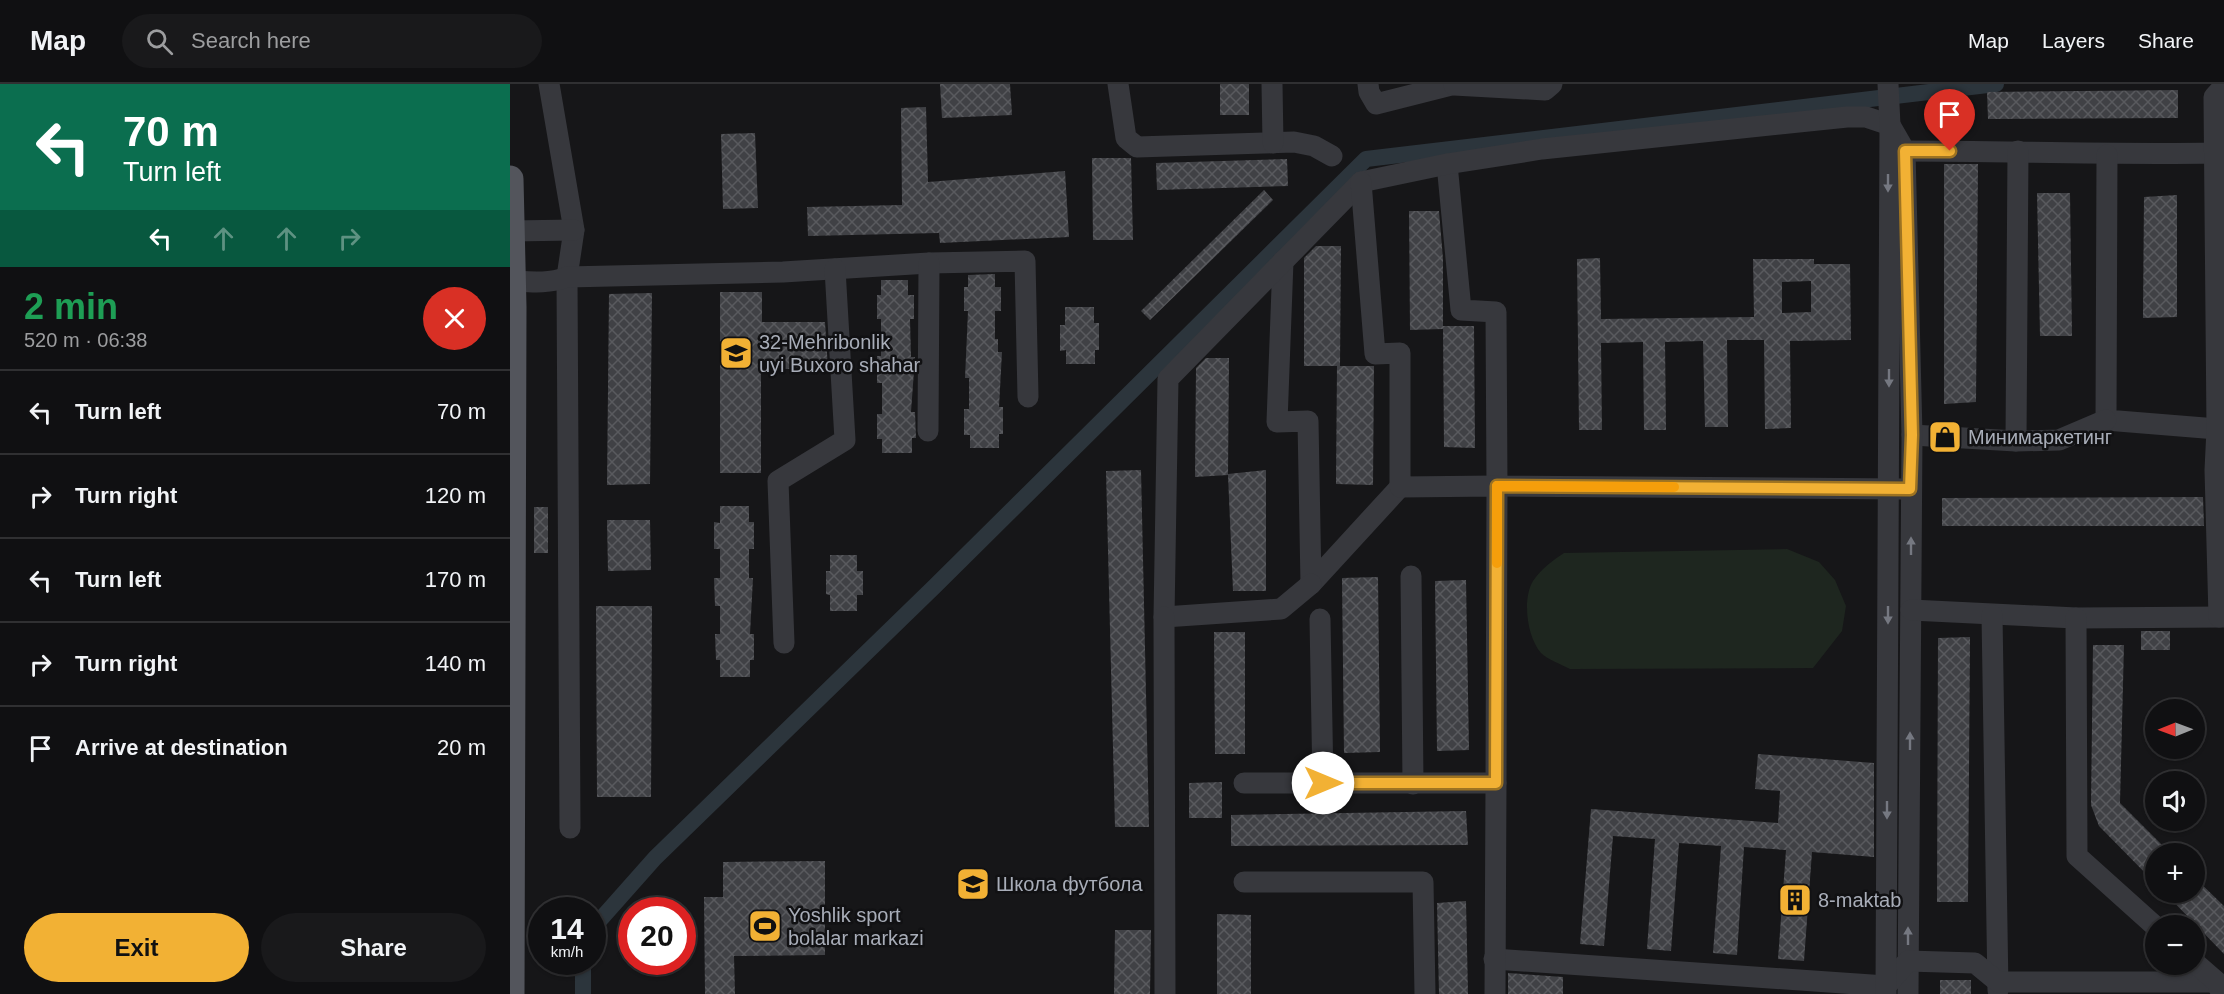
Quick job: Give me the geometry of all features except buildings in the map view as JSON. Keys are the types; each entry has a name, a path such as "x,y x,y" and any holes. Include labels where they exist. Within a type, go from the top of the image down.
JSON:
{"main road":[{"path":"510,178 512,280 511,994"}],"street":[{"path":"550,84 574,230 567,277 570,828"},
{"path":"1118,84 1126,138 1137,147 1273,143 1314,146 1332,156"},
{"path":"1272,84 1273,143"},
{"path":"1368,84 1368,92 1376,104 1454,84 1545,90 1552,84"},
{"path":"1911,610 2076,618 2222,617 2215,470 2217,429 2214,98 2224,86"},
{"path":"1889,104 1905,151 1912,435 1908,994"},
{"path":"1166,994 1164,617 1168,379 1361,182 1447,164 1542,149 1847,117 1866,117 1889,104"},
{"path":"1886,990 1889,104"},
{"path":"1905,151 2018,151 2107,155 2215,153"},
{"path":"2016,441 2018,151"},
{"path":"2106,420 2107,155"},
{"path":"1447,164 1461,310 1496,312 1495,994"},
{"path":"1164,617 1281,609 1311,584 1400,487 1400,353 1375,354 1361,182"},
{"path":"511,231 574,230"},
{"path":"512,280 553,282 567,277 1025,261 1028,397"},
{"path":"1283,261 1277,422 1308,421 1311,584"},
{"path":"928,431 929,263"},
{"path":"784,643 778,481 845,440 835,269"},
{"path":"1912,435 2016,441 2059,440 2106,420 2217,429"},
{"path":"1400,487 1910,489"},
{"path":"1412,576 1413,784"},
{"path":"1992,615 1998,988"},
{"path":"2076,618 2077,856 2145,917"},
{"path":"1320,619 1323,783"},
{"path":"1244,783 1496,783"},
{"path":"1244,882 1423,882 1425,994"},
{"path":"1494,959 1886,990"},
{"path":"1886,990 1908,961"},
{"path":"1908,961 1975,963 1998,988 2219,988"},
{"path":"2205,973 2219,988"}],"shaded area":[{"path":"1787,549 1819,562 1835,580 1846,606 1842,631 1813,668 1570,669 1541,653 1532,638 1527,607 1533,581 1551,562 1564,553"}],"waterway":[{"path":"606,913 655,858 935,586 1366,159 1996,84"},
{"path":"583,975 583,994"}],"slow traffic":[{"path":"1497,563 1497,486 1674,487"}],"place":[{"name":"32-Mehribonlik uyi Buxoro shahar","path":"736,353"},
{"name":"Минимаркетинг","path":"1945,437"},
{"name":"Школа футбола","path":"973,884"},
{"name":"8-maktab","path":"1795,900"},
{"name":"Yoshlik sport bolalar markazi","path":"765,926"}],"route":[{"path":"1323,783 1496,783 1497,486 1910,489 1912,435 1905,151 1950,151"}]}
